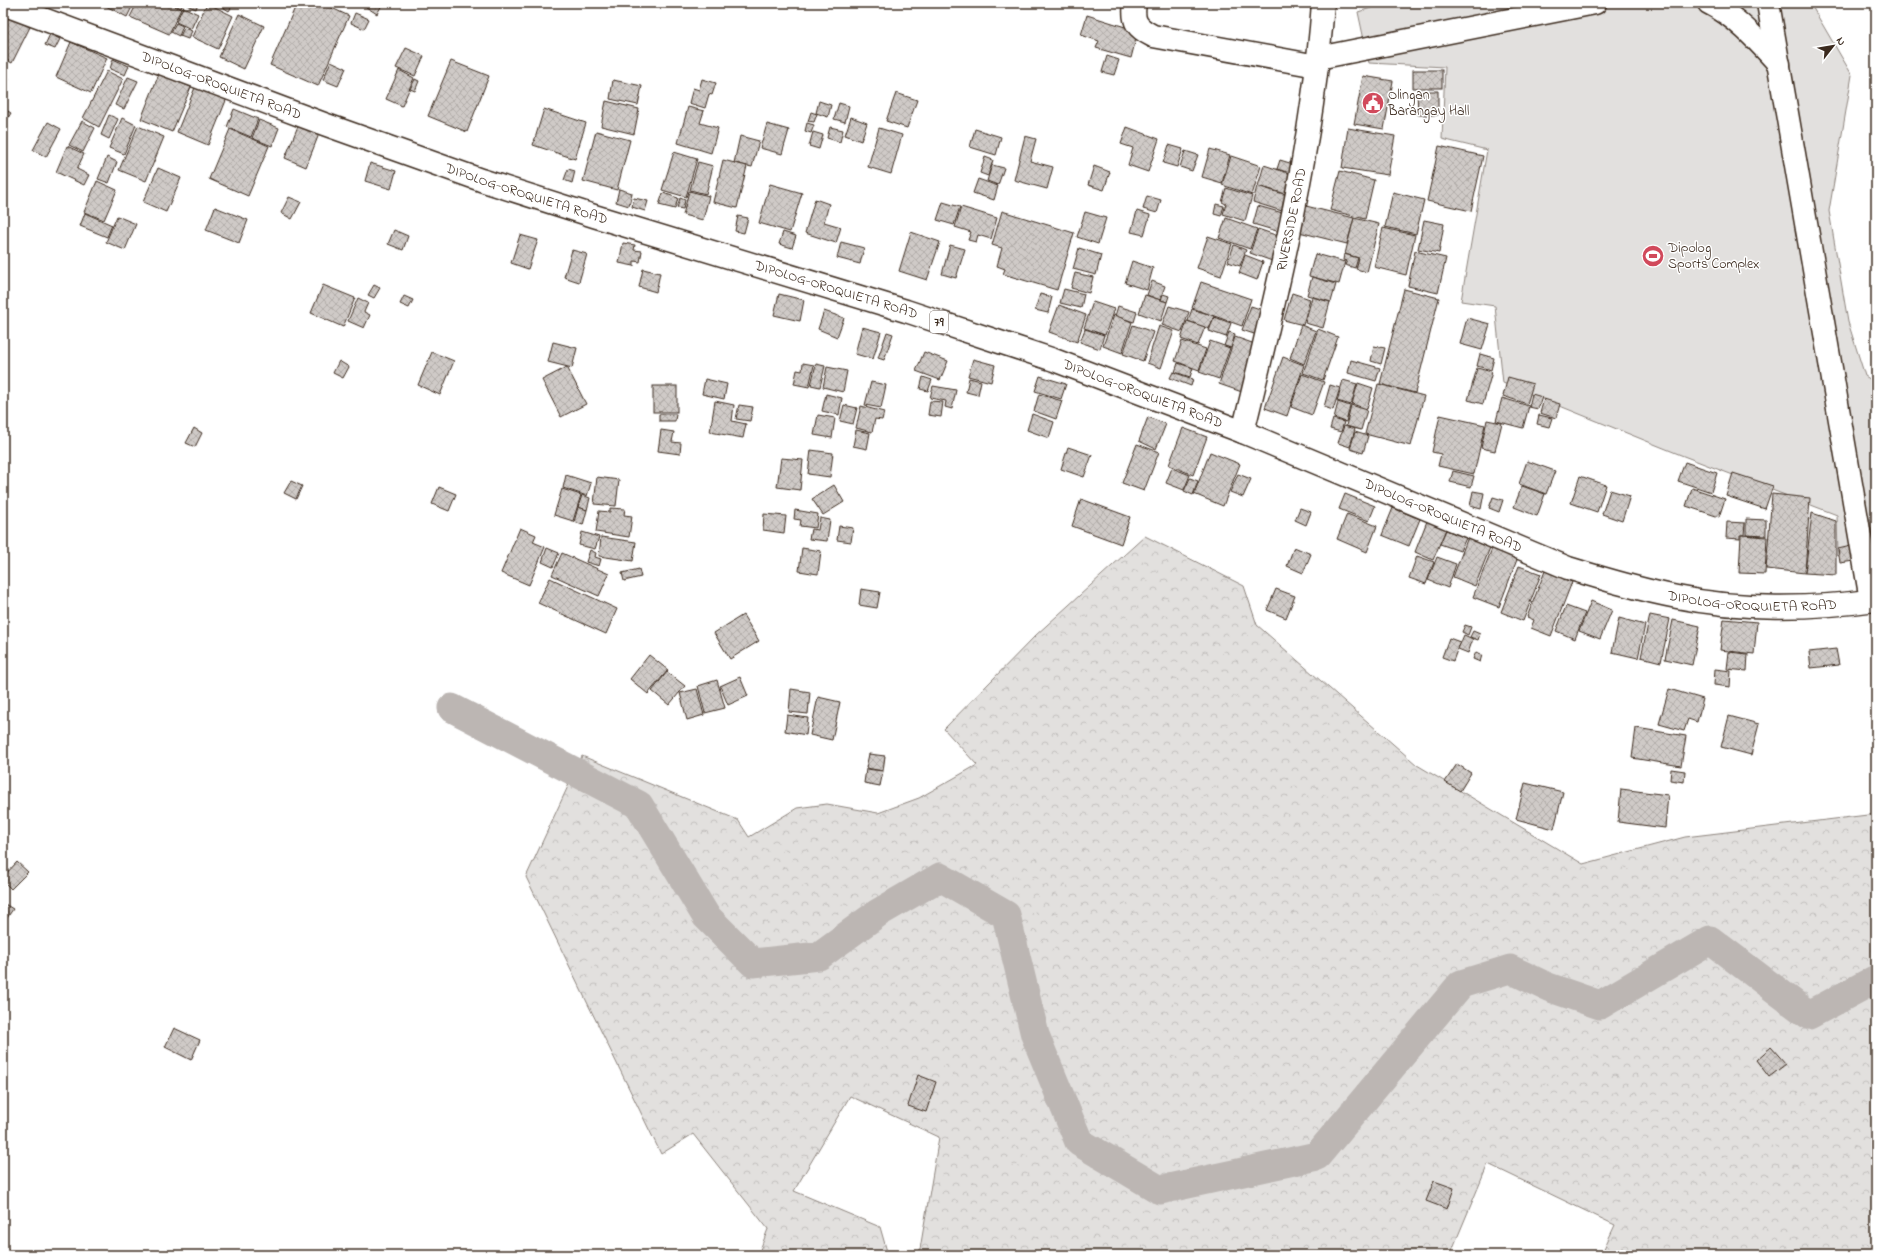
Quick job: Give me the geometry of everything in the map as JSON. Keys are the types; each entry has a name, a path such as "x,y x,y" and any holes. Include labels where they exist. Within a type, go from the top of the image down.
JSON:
{"main road":[{"path":"1135,3 1135,22 1143,31 1153,36 1318,62 1595,3"},
{"name":"RIVERSIDE ROAD","path":"1243,432 1270,325 1297,189 1318,62 1323,3"},
{"path":"1709,3 1721,9 1741,24 1779,64"},
{"path":"1768,3 1873,600"},
{"name":"DIPOLOG-OROQUIETA ROAD","path":"3,4 324,124 481,180 906,311 1054,360 1243,432 1568,568 1625,585 1678,598 1720,604 1798,607 1873,600"}],"green space":[{"name":"Dipolog Sports Complex","path":"1387,3 1810,3 1852,75 1829,211 1848,322 1865,376 1876,383 1876,552 1852,553 1838,556 1837,515 1681,455 1503,383 1495,306 1461,301 1487,150 1442,139 1445,67 1369,63 1358,12"},
{"path":"1145,536 1244,586 1257,625 1417,765 1583,864 1685,837 1876,814 1876,1255 1601,1255 1615,1225 1488,1164 1450,1255 919,1255 939,1137 850,1096 794,1191 880,1227 888,1255 758,1255 768,1229 693,1134 661,1154 526,877 582,756 738,820 749,837 797,808 827,804 878,813 919,798 977,765 944,729 1036,635"}],"building":[{"path":"100,3 134,3 127,17"},
{"path":"137,3 168,3 181,9 169,34 130,17"},
{"path":"176,3 183,4 181,8 175,5"},
{"path":"182,3 198,3 196,9"},
{"path":"207,3 233,16 218,49 192,37"},
{"path":"216,3 234,3 229,11"},
{"path":"297,3 321,3 349,16 318,86 270,65"},
{"path":"368,3 383,3 377,14 366,7"},
{"path":"183,7 198,14 191,29 176,22"},
{"path":"3,13 30,27 12,63 3,58"},
{"path":"355,13 369,19 364,29 351,23"},
{"path":"239,14 264,26 244,69 219,57"},
{"path":"1087,15 1138,31 1131,58 1096,48 1099,41 1081,35"},
{"path":"176,23 183,26 179,36 171,32"},
{"path":"184,28 192,31 188,39 180,36"},
{"path":"50,34 60,39 55,49 45,45"},
{"path":"71,42 107,58 91,93 56,77"},
{"path":"406,48 424,56 415,76 396,68"},
{"path":"1107,56 1119,60 1114,75 1102,72"},
{"path":"113,59 129,66 125,75 110,69"},
{"path":"331,61 346,68 338,86 323,80"},
{"path":"451,61 489,76 467,132 428,116"},
{"path":"399,70 414,78 402,106 386,99"},
{"path":"1413,70 1442,70 1442,88 1413,88"},
{"path":"107,71 123,79 99,127 83,118"},
{"path":"159,74 191,87 172,132 141,119"},
{"path":"3,76 9,79 3,90"},
{"name":"Olingan Barangay Hall","path":"1363,76 1393,81 1384,129 1354,124"},
{"path":"128,77 138,81 124,109 115,105"},
{"path":"415,79 419,81 415,91 410,89"},
{"path":"702,79 716,83 712,95 709,94 705,108 689,103 693,88 699,90"},
{"path":"613,80 642,86 638,105 610,99"},
{"path":"196,85 227,98 208,145 177,132"},
{"path":"1417,91 1438,91 1438,115 1418,115"},
{"path":"896,93 917,100 907,128 886,121"},
{"path":"606,101 639,109 634,134 601,126"},
{"path":"819,101 831,105 828,117 816,113"},
{"path":"839,103 849,106 845,122 834,119"},
{"path":"688,107 704,111 700,123 718,128 711,153 678,143"},
{"path":"3,108 11,113 3,126"},
{"path":"234,109 258,119 251,137 227,127"},
{"path":"544,109 586,123 575,159 533,145"},
{"path":"811,112 817,114 814,122 808,121"},
{"path":"109,115 118,119 109,139 101,135"},
{"path":"851,117 867,123 861,141 845,135"},
{"path":"122,118 136,125 124,154 109,148"},
{"path":"259,120 279,128 272,146 252,138"},
{"path":"82,121 95,128 83,152 69,145"},
{"path":"48,122 61,129 46,157 33,150"},
{"path":"807,123 814,125 811,133 805,131"},
{"path":"767,124 789,130 782,154 760,148"},
{"path":"138,126 164,137 146,181 119,170"},
{"path":"298,126 319,134 306,167 285,158"},
{"path":"830,127 843,130 840,142 827,138"},
{"path":"1127,127 1159,139 1148,172 1128,165 1133,148 1121,144"},
{"path":"879,128 902,135 891,174 868,167"},
{"path":"1348,128 1395,136 1388,175 1342,168"},
{"path":"230,129 269,146 248,196 209,179"},
{"path":"975,129 1001,137 996,155 970,147"},
{"path":"596,131 630,140 617,190 583,181"},
{"path":"813,132 823,135 819,149 809,146"},
{"path":"740,136 759,141 752,167 734,163"},
{"path":"1025,136 1036,139 1030,161 1053,167 1047,189 1014,180"},
{"path":"1169,145 1183,149 1177,167 1163,163"},
{"path":"67,146 84,154 77,169 89,175 84,185 56,172"},
{"path":"1439,146 1483,156 1471,211 1427,201"},
{"path":"1210,149 1230,155 1222,183 1202,177"},
{"path":"1185,151 1198,155 1192,171 1180,167"},
{"path":"674,152 697,159 686,197 662,190"},
{"path":"1231,156 1261,166 1252,195 1222,185"},
{"path":"107,157 117,162 109,183 98,179"},
{"path":"985,157 993,160 988,176 980,173"},
{"path":"723,160 747,166 737,208 713,202"},
{"path":"1280,160 1293,164 1290,173 1277,169"},
{"path":"698,162 713,166 706,194 690,190"},
{"path":"370,163 396,171 391,189 365,181"},
{"path":"992,165 1004,168 998,185 987,181"},
{"path":"1264,165 1291,174 1286,194 1258,186"},
{"path":"1094,166 1110,172 1104,190 1088,185"},
{"path":"158,168 181,178 166,212 143,202"},
{"path":"568,169 575,171 572,183 564,180"},
{"path":"1340,171 1374,180 1365,219 1330,210"},
{"path":"978,179 998,186 994,200 973,193"},
{"path":"97,181 117,190 104,220 84,212"},
{"path":"770,184 802,193 790,232 759,223"},
{"path":"1257,186 1287,195 1282,211 1253,202"},
{"path":"1226,188 1252,196 1245,221 1223,214 1226,204 1222,202"},
{"path":"619,189 632,193 629,206 616,202"},
{"path":"689,191 709,196 703,220 683,215"},
{"path":"1393,192 1424,200 1416,234 1385,227"},
{"path":"663,193 678,198 675,209 659,205"},
{"path":"1147,196 1161,200 1157,213 1143,209"},
{"path":"289,197 301,202 292,219 281,213"},
{"path":"634,198 648,201 645,211 632,207"},
{"path":"680,198 685,200 683,209 677,208"},
{"path":"815,199 829,204 824,222 841,227 836,243 805,233"},
{"path":"943,202 960,207 954,225 937,220"},
{"path":"1216,204 1224,206 1221,216 1214,214"},
{"path":"1258,206 1286,214 1280,232 1253,224"},
{"path":"1306,206 1354,218 1347,244 1299,232"},
{"path":"215,207 248,220 239,243 206,230"},
{"path":"961,207 997,218 991,239 978,235 976,242 968,240 971,232 955,227"},
{"path":"1002,211 1074,233 1057,290 1003,274 1005,269 997,266 1002,248 992,245"},
{"path":"1137,211 1150,215 1144,235 1131,232"},
{"path":"1085,212 1106,218 1098,244 1077,237"},
{"path":"85,213 112,225 107,237 80,226"},
{"path":"117,216 136,224 125,250 106,242"},
{"path":"738,216 748,218 744,233 735,231"},
{"path":"1226,218 1257,229 1250,249 1219,238"},
{"path":"1354,218 1379,224 1367,272 1356,269 1359,258 1345,254"},
{"path":"1424,220 1444,224 1439,253 1418,249"},
{"path":"1383,228 1415,235 1406,275 1374,267"},
{"path":"1258,229 1284,238 1275,262 1250,253"},
{"path":"394,230 408,236 403,250 388,244"},
{"path":"783,232 796,236 792,248 779,244"},
{"path":"911,232 940,242 927,280 899,271"},
{"path":"520,235 538,240 528,269 511,263"},
{"path":"1208,236 1232,244 1221,276 1197,268"},
{"path":"841,242 864,248 860,264 837,258"},
{"path":"623,243 635,245 634,250 642,251 640,262 634,261 634,266 619,263"},
{"path":"950,245 965,249 956,278 942,274"},
{"path":"1234,245 1246,250 1240,266 1228,262"},
{"path":"1079,248 1101,255 1096,275 1073,269"},
{"path":"572,250 587,254 579,282 564,277"},
{"path":"1415,251 1446,258 1438,293 1408,286"},
{"path":"1315,254 1345,262 1339,284 1309,276"},
{"path":"1344,254 1358,258 1355,268 1345,265 1347,261 1343,260"},
{"path":"1245,255 1263,262 1257,280 1239,273"},
{"path":"1132,261 1153,268 1147,290 1125,283"},
{"path":"643,269 660,273 656,292 639,287"},
{"path":"1075,273 1093,277 1089,293 1071,288"},
{"path":"1312,277 1336,284 1331,302 1307,295"},
{"path":"1152,281 1165,286 1160,300 1147,295"},
{"path":"1201,282 1251,299 1242,326 1192,308"},
{"path":"323,285 355,298 343,327 311,313"},
{"path":"374,285 380,288 374,298 368,295"},
{"path":"1064,289 1084,294 1081,308 1060,303"},
{"path":"1404,289 1439,298 1415,393 1380,384"},
{"path":"1292,293 1310,299 1303,325 1284,320"},
{"path":"779,294 804,300 800,321 774,315"},
{"path":"1040,294 1052,297 1048,313 1035,310"},
{"path":"1163,294 1169,296 1167,302 1161,300"},
{"path":"1145,295 1167,302 1161,321 1139,313"},
{"path":"404,296 413,300 409,308 400,304"},
{"path":"1312,297 1330,302 1323,328 1305,323"},
{"path":"358,298 368,303 364,312 370,315 364,328 348,321"},
{"path":"1093,302 1114,309 1105,335 1084,328"},
{"path":"1059,305 1086,315 1077,342 1049,332"},
{"path":"1118,306 1137,312 1134,322 1115,316"},
{"path":"1169,306 1189,312 1182,332 1162,325"},
{"path":"1251,306 1269,312 1260,336 1242,330"},
{"path":"1192,309 1214,316 1209,329 1188,321"},
{"path":"824,311 844,318 837,337 818,329"},
{"path":"1114,315 1132,322 1122,353 1103,346"},
{"path":"1214,317 1231,323 1226,337 1209,331"},
{"path":"1467,318 1490,324 1482,350 1460,344"},
{"path":"1187,321 1205,327 1198,345 1181,339"},
{"path":"1133,325 1153,332 1143,361 1123,354"},
{"path":"1301,325 1316,331 1304,364 1290,358"},
{"path":"1159,326 1174,331 1161,368 1147,363"},
{"path":"862,327 881,332 873,359 855,354"},
{"path":"1085,329 1104,335 1100,349 1080,342"},
{"path":"1318,329 1338,337 1323,380 1303,373"},
{"path":"887,332 893,334 884,360 878,358"},
{"path":"1229,332 1235,334 1231,348 1224,346"},
{"path":"1235,337 1258,345 1242,392 1219,384"},
{"path":"1182,341 1206,349 1199,370 1175,361"},
{"path":"1210,341 1230,348 1219,379 1199,372"},
{"path":"553,342 577,348 572,368 548,362"},
{"path":"1374,346 1385,348 1381,364 1371,361"},
{"path":"432,352 454,361 440,395 418,385"},
{"path":"924,352 948,361 940,380 916,371"},
{"path":"1480,354 1494,358 1491,370 1477,366"},
{"path":"1283,357 1304,365 1287,416 1265,408"},
{"path":"973,359 995,365 991,382 968,376"},
{"path":"1351,360 1380,368 1376,381 1348,373"},
{"path":"339,361 349,367 343,378 333,373"},
{"path":"803,363 814,365 809,387 794,384 797,370 802,371"},
{"path":"1178,363 1193,368 1190,377 1175,372"},
{"path":"816,364 825,366 820,387 811,385"},
{"path":"567,367 586,404 561,417 542,380"},
{"path":"827,367 847,371 843,392 823,387"},
{"path":"1477,368 1492,372 1483,404 1468,400"},
{"path":"1173,372 1193,379 1191,386 1170,378"},
{"path":"1302,374 1324,382 1312,415 1291,407"},
{"path":"1040,376 1066,384 1061,399 1035,391"},
{"path":"923,377 932,380 928,391 920,389"},
{"path":"1508,377 1533,384 1527,404 1503,396"},
{"path":"969,378 981,381 978,395 966,392"},
{"path":"705,379 727,384 724,399 702,394"},
{"path":"1343,380 1357,384 1351,405 1337,401"},
{"path":"871,382 886,385 881,408 865,405"},
{"path":"1358,383 1373,388 1367,409 1352,404"},
{"path":"1378,384 1424,396 1411,446 1365,434"},
{"path":"1330,385 1340,388 1333,410 1324,407"},
{"path":"653,386 677,386 677,412 653,412"},
{"path":"933,386 956,390 952,409 945,407 946,401 930,398"},
{"path":"826,394 842,398 839,415 822,411"},
{"path":"1039,394 1062,401 1056,419 1034,411"},
{"path":"1532,394 1542,397 1538,409 1529,407"},
{"path":"1502,398 1529,406 1523,428 1496,421"},
{"path":"1544,399 1560,404 1556,418 1540,413"},
{"path":"715,401 734,405 732,421 746,424 743,438 710,432"},
{"path":"930,401 943,402 941,417 928,415"},
{"path":"1338,402 1350,406 1346,422 1334,418"},
{"path":"739,405 753,407 750,421 736,419"},
{"path":"844,405 857,408 853,424 840,421"},
{"path":"1351,405 1367,410 1361,430 1346,426"},
{"path":"861,406 884,412 882,420 875,419 872,432 856,428"},
{"path":"659,414 676,414 675,421 659,421"},
{"path":"1032,414 1054,422 1049,438 1027,430"},
{"path":"818,415 835,418 832,438 814,435"},
{"path":"1440,415 1485,425 1474,474 1438,466 1441,454 1432,452"},
{"path":"1539,415 1552,418 1549,427 1537,424"},
{"path":"1148,417 1166,424 1156,449 1139,441"},
{"path":"1333,419 1344,422 1341,432 1330,429"},
{"path":"1487,420 1502,423 1495,451 1481,448"},
{"path":"1344,426 1355,429 1350,447 1338,443"},
{"path":"194,428 202,433 195,447 186,443"},
{"path":"1183,428 1207,437 1193,475 1169,465"},
{"path":"661,430 674,432 672,442 681,443 680,454 658,451"},
{"path":"856,430 870,433 867,449 853,446"},
{"path":"1355,432 1368,436 1363,453 1350,449"},
{"path":"1137,444 1159,452 1144,491 1122,483"},
{"path":"1068,447 1092,455 1084,477 1061,469"},
{"path":"811,450 833,453 830,477 808,474"},
{"path":"1210,452 1240,464 1223,506 1194,494"},
{"path":"781,458 803,460 800,490 777,487"},
{"path":"1527,461 1555,471 1546,494 1519,484"},
{"path":"1685,462 1717,473 1711,492 1678,481"},
{"path":"1172,468 1190,475 1184,490 1166,483"},
{"path":"1453,471 1474,476 1471,487 1450,482"},
{"path":"1733,473 1773,486 1765,509 1726,496"},
{"path":"1238,474 1251,479 1243,497 1230,492"},
{"path":"566,475 591,483 587,496 563,488"},
{"path":"1580,476 1606,485 1597,512 1571,503"},
{"path":"597,477 619,480 616,506 594,504"},
{"path":"1190,478 1198,481 1193,495 1184,491"},
{"path":"291,481 302,486 296,499 284,493"},
{"path":"834,485 844,502 823,515 812,499"},
{"path":"1522,486 1545,494 1537,516 1514,507"},
{"path":"439,487 456,494 449,511 432,504"},
{"path":"1692,488 1725,499 1719,517 1686,506"},
{"path":"562,489 581,495 573,521 554,515"},
{"path":"1610,490 1630,496 1622,521 1602,514"},
{"path":"1473,491 1484,493 1481,509 1470,506"},
{"path":"1345,494 1375,506 1369,521 1339,509"},
{"path":"1772,494 1810,498 1805,573 1766,569"},
{"path":"582,495 590,498 587,510 578,507"},
{"path":"1493,497 1503,500 1499,512 1489,508"},
{"path":"1081,499 1130,517 1121,544 1072,526"},
{"path":"578,507 587,510 583,525 574,522"},
{"path":"610,508 625,509 624,515 632,516 629,537 596,532 599,511 610,512"},
{"path":"1300,508 1311,512 1306,525 1295,520"},
{"path":"1393,508 1420,519 1409,546 1382,535"},
{"path":"795,510 818,514 816,528 800,526 801,520 794,519"},
{"path":"1812,513 1836,521 1836,575 1805,573"},
{"path":"764,514 786,516 784,533 763,530"},
{"path":"1347,514 1377,526 1367,552 1337,539"},
{"path":"820,518 830,520 827,541 809,539 811,529 818,530"},
{"path":"1746,519 1766,520 1766,536 1746,535"},
{"path":"1427,521 1446,529 1433,560 1415,552"},
{"path":"1727,522 1745,523 1744,535 1740,535 1740,539 1726,538"},
{"path":"839,526 853,528 851,542 837,540"},
{"path":"520,528 536,535 533,542 545,547 529,585 501,573"},
{"path":"1446,530 1466,538 1460,551 1440,544"},
{"path":"582,532 599,537 595,549 579,545"},
{"path":"1741,535 1767,537 1765,574 1739,573"},
{"path":"601,537 636,542 633,561 599,556"},
{"path":"1468,537 1491,545 1475,586 1453,577"},
{"path":"1493,546 1518,557 1499,607 1473,597"},
{"path":"1851,546 1854,561 1840,563 1838,549"},
{"path":"1294,547 1311,554 1303,573 1287,566"},
{"path":"547,548 559,553 553,567 542,562"},
{"path":"802,548 821,551 818,574 799,571"},
{"path":"590,550 596,553 595,557 601,559 599,566 586,562"},
{"path":"562,553 609,574 599,596 552,575"},
{"path":"1417,556 1434,562 1426,584 1409,578"},
{"path":"1437,557 1456,564 1448,588 1428,580"},
{"path":"1519,566 1541,574 1523,621 1501,612"},
{"path":"639,569 641,577 624,581 622,573"},
{"path":"1545,571 1572,582 1551,636 1531,628 1534,620 1527,617"},
{"path":"550,578 617,609 606,634 538,603"},
{"path":"861,589 880,592 877,608 859,605"},
{"path":"1276,589 1295,596 1286,618 1267,610"},
{"path":"1591,601 1612,610 1600,639 1579,631"},
{"path":"1566,606 1585,613 1575,639 1556,631"},
{"path":"743,615 759,641 730,659 714,633"},
{"path":"1650,615 1670,619 1661,662 1641,657"},
{"path":"1619,618 1645,625 1638,658 1612,652"},
{"path":"1724,619 1757,622 1754,654 1720,650"},
{"path":"1673,620 1700,626 1692,665 1665,659"},
{"path":"1465,625 1471,627 1468,635 1462,632"},
{"path":"1473,631 1480,634 1478,640 1470,637"},
{"path":"1464,635 1473,639 1468,653 1458,649"},
{"path":"1449,638 1460,642 1453,661 1442,657"},
{"path":"1836,649 1839,665 1811,668 1809,652"},
{"path":"1476,652 1482,655 1480,662 1473,659"},
{"path":"1729,652 1748,654 1747,671 1727,669"},
{"path":"649,655 668,670 648,694 630,679"},
{"path":"1715,669 1731,671 1730,687 1714,685"},
{"path":"667,672 685,686 669,705 652,691"},
{"path":"740,677 748,696 728,705 720,686"},
{"path":"717,680 725,708 705,713 698,686"},
{"path":"697,689 704,715 687,720 680,693"},
{"path":"791,689 810,692 808,714 789,712"},
{"path":"1669,689 1703,699 1697,722 1688,719 1684,731 1659,724"},
{"path":"818,697 840,702 832,740 810,735"},
{"path":"787,715 808,718 806,735 785,731"},
{"path":"1729,716 1759,724 1751,755 1721,747"},
{"path":"1636,728 1686,736 1681,766 1632,758"},
{"path":"869,754 885,756 883,771 866,768"},
{"path":"1457,764 1471,773 1460,791 1445,782"},
{"path":"866,769 883,771 880,786 864,783"},
{"path":"1671,769 1685,771 1684,782 1670,780"},
{"path":"1525,783 1563,792 1554,829 1516,819"},
{"path":"1621,789 1668,795 1665,828 1618,822"},
{"path":"17,862 28,872 11,889 3,881 3,877"},
{"path":"3,903 13,909 3,924"},
{"path":"174,1028 200,1040 191,1060 165,1047"},
{"path":"1771,1047 1786,1064 1769,1077 1756,1060"},
{"path":"918,1075 936,1082 926,1112 908,1106"},
{"path":"1434,1181 1454,1188 1447,1209 1426,1201"}],"waterway":[{"path":"452,708 639,805 706,916 753,963 819,956 878,913 940,877 1006,915 1035,1035 1079,1142 1160,1190 1317,1156 1461,984 1510,969 1548,987 1600,1005 1710,940 1809,1015 1876,979"}],"place":[{"name":"Olingan Barangay Hall","path":"1373,103"},
{"name":"Dipolog Sports Complex","path":"1653,256"}]}
